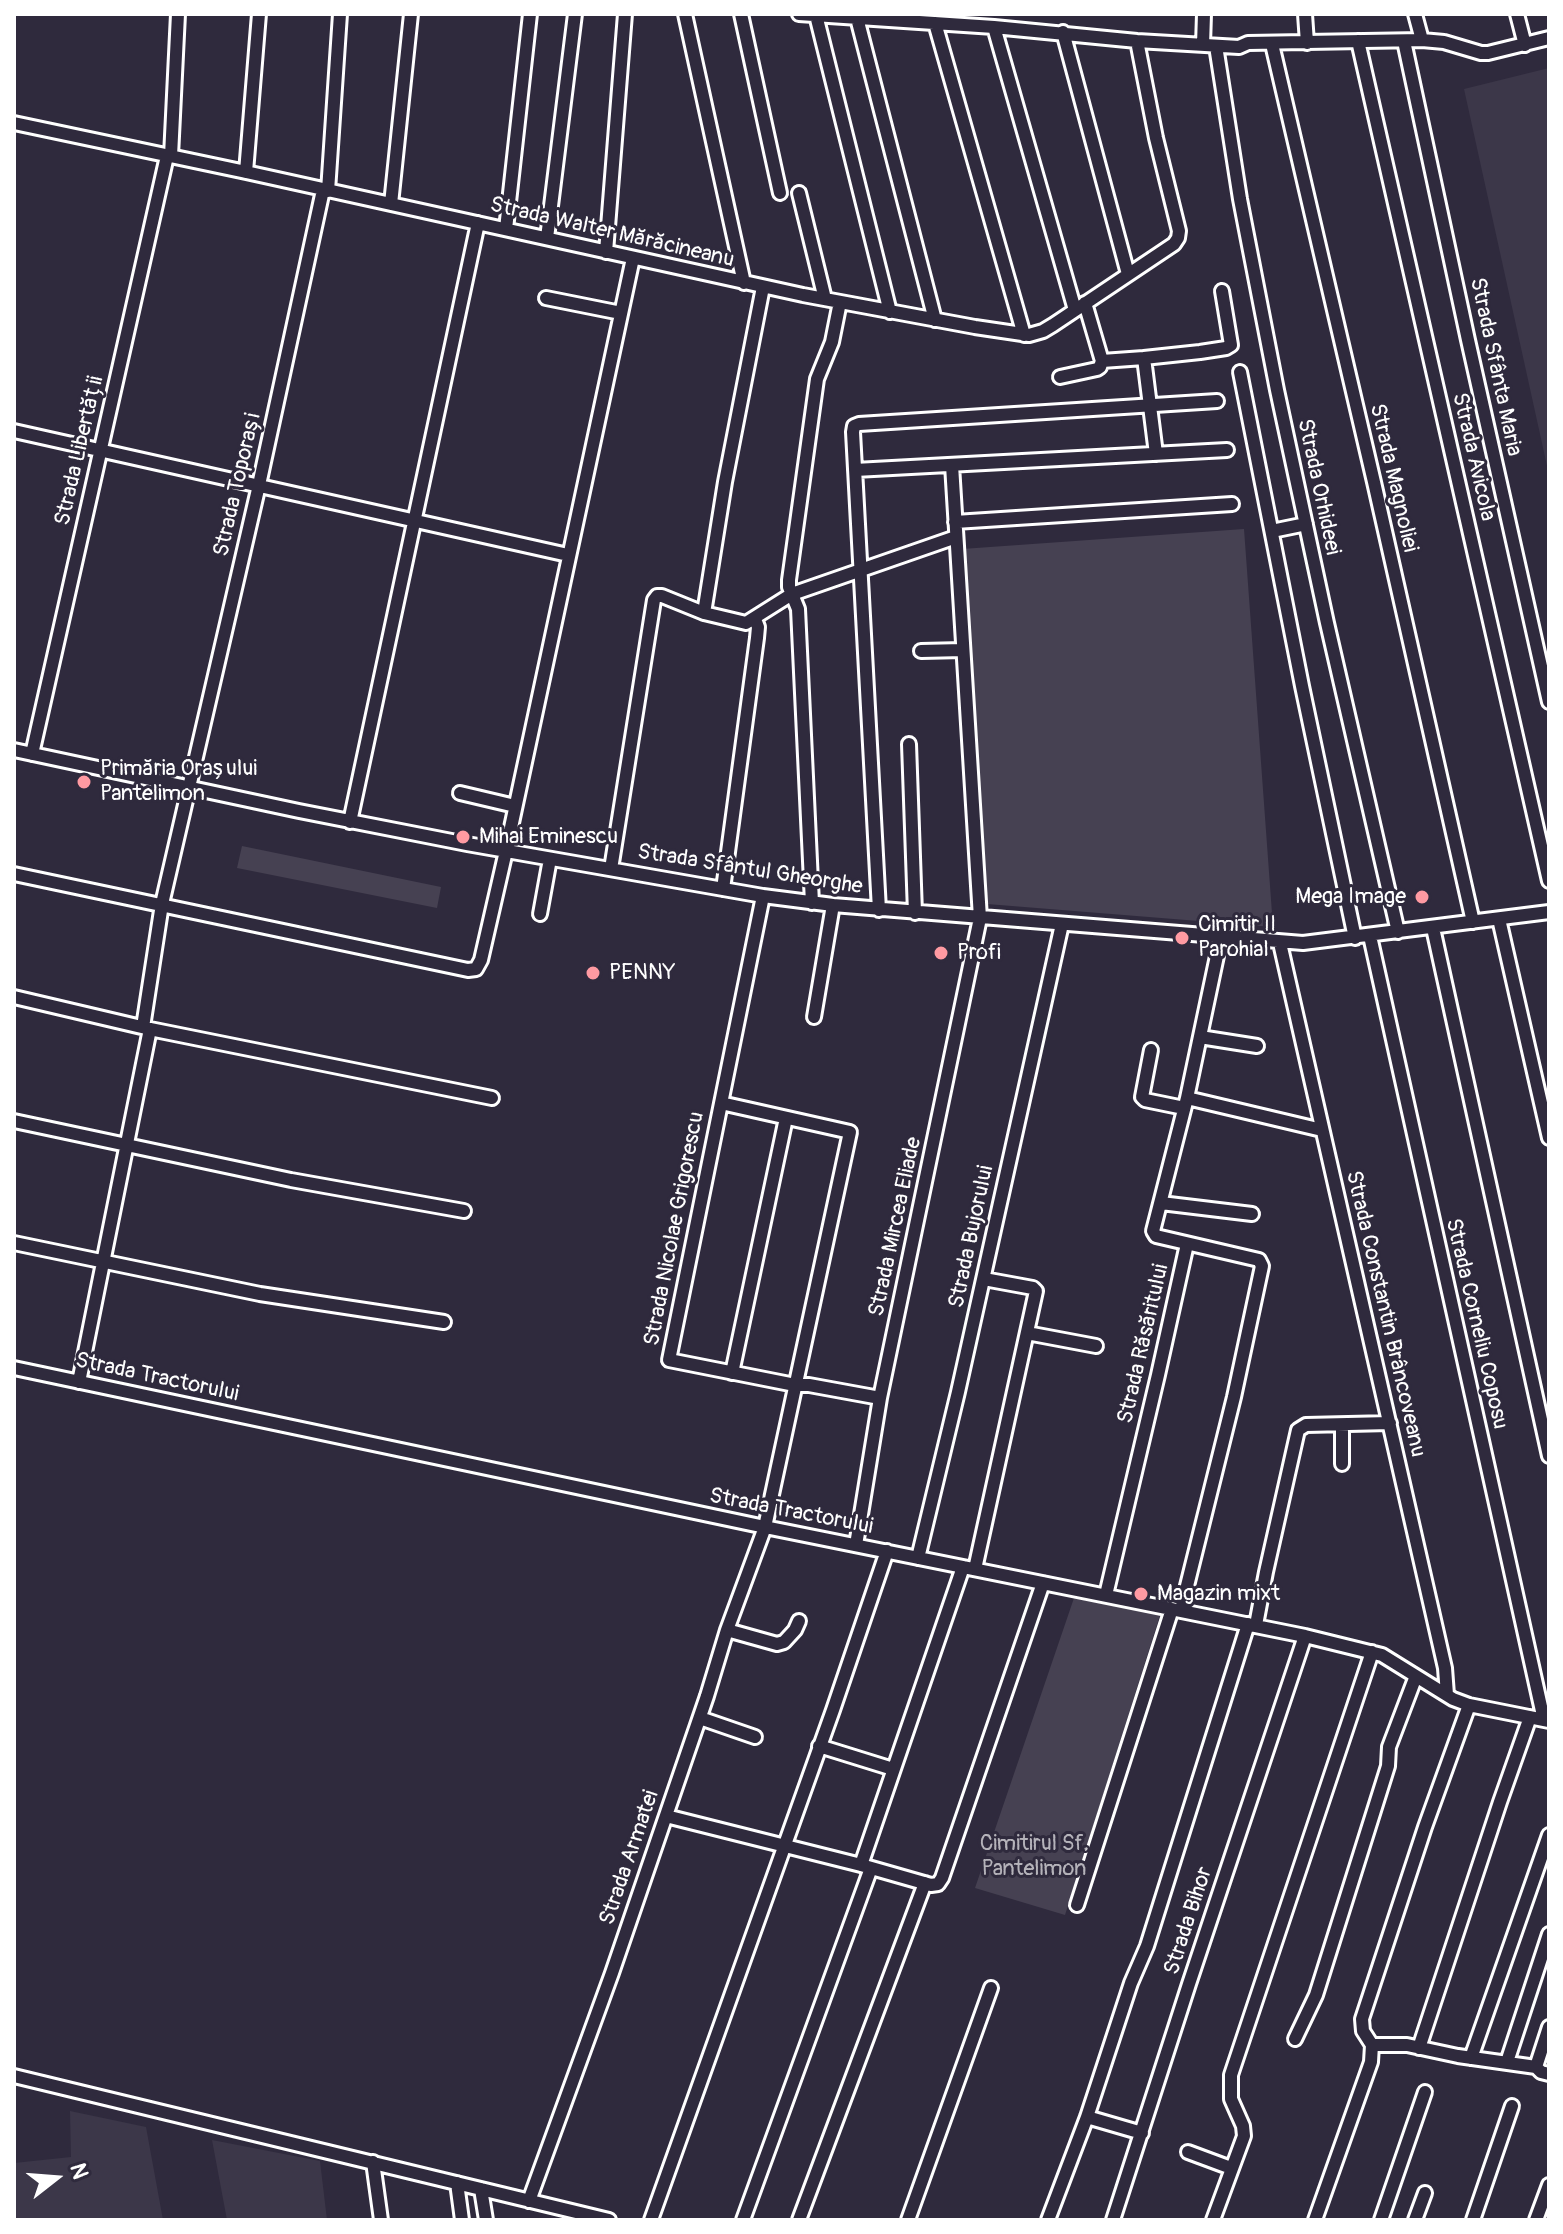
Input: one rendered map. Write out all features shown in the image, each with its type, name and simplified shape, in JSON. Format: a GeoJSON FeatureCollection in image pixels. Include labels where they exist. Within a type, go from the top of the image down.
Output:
{"type":"FeatureCollection","features":[{"type":"Feature","properties":{"kind":"street","name":"Strada Libertății"},"geometry":{"type":"LineString","coordinates":[[32,754],[169,156],[178,14]]}},
{"type":"Feature","properties":{"kind":"street"},"geometry":{"type":"LineString","coordinates":[[246,172],[259,14]]}},
{"type":"Feature","properties":{"kind":"street","name":"Strada Toporași"},"geometry":{"type":"LineString","coordinates":[[79,1382],[127,1146],[147,1028],[162,904],[326,190],[340,14]]}},
{"type":"Feature","properties":{"kind":"street"},"geometry":{"type":"LineString","coordinates":[[391,204],[411,14]]}},
{"type":"Feature","properties":{"kind":"street"},"geometry":{"type":"LineString","coordinates":[[506,229],[530,14]]}},
{"type":"Feature","properties":{"kind":"street"},"geometry":{"type":"LineString","coordinates":[[547,238],[575,14]]}},
{"type":"Feature","properties":{"kind":"street"},"geometry":{"type":"LineString","coordinates":[[606,252],[625,14]]}},
{"type":"Feature","properties":{"kind":"street"},"geometry":{"type":"LineString","coordinates":[[685,14],[744,283]]}},
{"type":"Feature","properties":{"kind":"street"},"geometry":{"type":"LineString","coordinates":[[741,14],[780,193]]}},
{"type":"Feature","properties":{"kind":"street"},"geometry":{"type":"LineString","coordinates":[[799,14],[1239,47],[1248,43],[1422,40],[1444,42],[1481,53],[1549,38]]}},
{"type":"Feature","properties":{"kind":"street","name":"Strada Orhideei"},"geometry":{"type":"LineString","coordinates":[[1204,14],[1267,342],[1398,932]]}},
{"type":"Feature","properties":{"kind":"street"},"geometry":{"type":"LineString","coordinates":[[1305,14],[1307,43]]}},
{"type":"Feature","properties":{"kind":"street"},"geometry":{"type":"LineString","coordinates":[[1415,14],[1422,40]]}},
{"type":"Feature","properties":{"kind":"street"},"geometry":{"type":"LineString","coordinates":[[1517,14],[1525,45]]}},
{"type":"Feature","properties":{"kind":"street"},"geometry":{"type":"LineString","coordinates":[[816,15],[890,312]]}},
{"type":"Feature","properties":{"kind":"street"},"geometry":{"type":"LineString","coordinates":[[857,18],[935,320]]}},
{"type":"Feature","properties":{"kind":"street"},"geometry":{"type":"LineString","coordinates":[[935,23],[1024,335],[1043,331],[1174,244],[1178,238],[1179,231],[1137,41]]}},
{"type":"Feature","properties":{"kind":"street"},"geometry":{"type":"LineString","coordinates":[[994,27],[1080,307],[1102,361],[1097,369],[1060,377]]}},
{"type":"Feature","properties":{"kind":"street"},"geometry":{"type":"LineString","coordinates":[[1063,32],[1128,274]]}},
{"type":"Feature","properties":{"kind":"street","name":"Strada Avicola"},"geometry":{"type":"LineString","coordinates":[[1358,41],[1549,881]]}},
{"type":"Feature","properties":{"kind":"street","name":"Strada Sfânta Maria"},"geometry":{"type":"LineString","coordinates":[[1404,41],[1549,702]]}},
{"type":"Feature","properties":{"kind":"street","name":"Strada Magnoliei"},"geometry":{"type":"LineString","coordinates":[[1272,44],[1473,922]]}},
{"type":"Feature","properties":{"kind":"street","name":"Strada Walter Mărăcineanu"},"geometry":{"type":"LineString","coordinates":[[14,123],[763,287],[1024,335]]}},
{"type":"Feature","properties":{"kind":"street"},"geometry":{"type":"LineString","coordinates":[[799,193],[825,299]]}},
{"type":"Feature","properties":{"kind":"street"},"geometry":{"type":"LineString","coordinates":[[350,822],[478,223]]}},
{"type":"Feature","properties":{"kind":"street"},"geometry":{"type":"LineString","coordinates":[[14,874],[472,970],[479,965],[633,258]]}},
{"type":"Feature","properties":{"kind":"street"},"geometry":{"type":"LineString","coordinates":[[704,613],[725,482],[763,287]]}},
{"type":"Feature","properties":{"kind":"street"},"geometry":{"type":"LineString","coordinates":[[1102,361],[1226,348],[1231,345],[1222,291]]}},
{"type":"Feature","properties":{"kind":"street"},"geometry":{"type":"LineString","coordinates":[[546,298],[621,313]]}},
{"type":"Feature","properties":{"kind":"street"},"geometry":{"type":"LineString","coordinates":[[812,903],[798,609],[789,580],[817,379],[832,342],[840,302]]}},
{"type":"Feature","properties":{"kind":"street"},"geometry":{"type":"LineString","coordinates":[[1144,358],[1156,454]]}},
{"type":"Feature","properties":{"kind":"street"},"geometry":{"type":"LineString","coordinates":[[1240,372],[1355,938]]}},
{"type":"Feature","properties":{"kind":"street"},"geometry":{"type":"LineString","coordinates":[[879,910],[854,426],[1217,401]]}},
{"type":"Feature","properties":{"kind":"street"},"geometry":{"type":"LineString","coordinates":[[14,431],[568,555]]}},
{"type":"Feature","properties":{"kind":"street"},"geometry":{"type":"LineString","coordinates":[[855,470],[1227,450]]}},
{"type":"Feature","properties":{"kind":"street","name":"Strada Mircea Eliade"},"geometry":{"type":"LineString","coordinates":[[856,1545],[880,1398],[980,918],[952,465]]}},
{"type":"Feature","properties":{"kind":"street"},"geometry":{"type":"LineString","coordinates":[[955,522],[1232,504]]}},
{"type":"Feature","properties":{"kind":"street"},"geometry":{"type":"LineString","coordinates":[[1272,531],[1306,524]]}},
{"type":"Feature","properties":{"kind":"street"},"geometry":{"type":"LineString","coordinates":[[611,869],[657,596],[704,613],[746,623],[792,594],[956,537]]}},
{"type":"Feature","properties":{"kind":"street"},"geometry":{"type":"LineString","coordinates":[[723,889],[757,638],[755,619]]}},
{"type":"Feature","properties":{"kind":"street"},"geometry":{"type":"LineString","coordinates":[[921,651],[963,650]]}},
{"type":"Feature","properties":{"kind":"street"},"geometry":{"type":"LineString","coordinates":[[909,744],[915,913]]}},
{"type":"Feature","properties":{"kind":"street","name":"Strada Sfântul Gheorghe"},"geometry":{"type":"LineString","coordinates":[[14,750],[350,822],[812,903],[1280,943],[1315,943],[1549,912]]}},
{"type":"Feature","properties":{"kind":"street"},"geometry":{"type":"LineString","coordinates":[[460,793],[515,806]]}},
{"type":"Feature","properties":{"kind":"street"},"geometry":{"type":"LineString","coordinates":[[540,914],[550,859]]}},
{"type":"Feature","properties":{"kind":"street","name":"Strada Nicolae Grigorescu"},"geometry":{"type":"LineString","coordinates":[[763,896],[669,1360],[880,1398]]}},
{"type":"Feature","properties":{"kind":"street"},"geometry":{"type":"LineString","coordinates":[[814,1017],[833,905]]}},
{"type":"Feature","properties":{"kind":"street"},"geometry":{"type":"LineString","coordinates":[[1499,919],[1549,1138]]}},
{"type":"Feature","properties":{"kind":"street","name":"Strada Bujorului"},"geometry":{"type":"LineString","coordinates":[[918,1558],[984,1279],[1062,924]]}},
{"type":"Feature","properties":{"kind":"street"},"geometry":{"type":"LineString","coordinates":[[1433,928],[1549,1456]]}},
{"type":"Feature","properties":{"kind":"street","name":"Strada Corneliu Coposu"},"geometry":{"type":"LineString","coordinates":[[1370,936],[1547,1721]]}},
{"type":"Feature","properties":{"kind":"street","name":"Strada Răsăritului"},"geometry":{"type":"LineString","coordinates":[[1106,1595],[1187,1244],[1154,1234],[1153,1231],[1221,937]]}},
{"type":"Feature","properties":{"kind":"street","name":"Strada Constantin Brâncoveanu"},"geometry":{"type":"LineString","coordinates":[[1280,943],[1445,1668],[1447,1695]]}},
{"type":"Feature","properties":{"kind":"street"},"geometry":{"type":"LineString","coordinates":[[14,997],[147,1028],[492,1098]]}},
{"type":"Feature","properties":{"kind":"street"},"geometry":{"type":"LineString","coordinates":[[1200,1037],[1257,1046]]}},
{"type":"Feature","properties":{"kind":"street"},"geometry":{"type":"LineString","coordinates":[[1151,1050],[1143,1099],[1185,1103],[1322,1130]]}},
{"type":"Feature","properties":{"kind":"street"},"geometry":{"type":"LineString","coordinates":[[721,1103],[786,1118],[732,1373]]}},
{"type":"Feature","properties":{"kind":"street","name":"Strada Armatei"},"geometry":{"type":"LineString","coordinates":[[529,2201],[612,1973],[727,1630],[765,1527],[850,1132],[786,1118]]}},
{"type":"Feature","properties":{"kind":"street"},"geometry":{"type":"LineString","coordinates":[[14,1121],[291,1180],[464,1211]]}},
{"type":"Feature","properties":{"kind":"street"},"geometry":{"type":"LineString","coordinates":[[1161,1203],[1252,1214]]}},
{"type":"Feature","properties":{"kind":"street"},"geometry":{"type":"LineString","coordinates":[[14,1243],[260,1294],[444,1322]]}},
{"type":"Feature","properties":{"kind":"street"},"geometry":{"type":"LineString","coordinates":[[1077,1905],[1177,1610],[1234,1397],[1261,1262],[1187,1244]]}},
{"type":"Feature","properties":{"kind":"street"},"geometry":{"type":"LineString","coordinates":[[743,2220],[866,1866],[893,1769],[969,1568],[1035,1289],[984,1279]]}},
{"type":"Feature","properties":{"kind":"street"},"geometry":{"type":"LineString","coordinates":[[1027,1333],[1096,1346]]}},
{"type":"Feature","properties":{"kind":"street","name":"Strada Tractorului"},"geometry":{"type":"LineString","coordinates":[[14,1368],[765,1527],[1305,1636],[1389,1659],[1469,1705],[1547,1721]]}},
{"type":"Feature","properties":{"kind":"street"},"geometry":{"type":"LineString","coordinates":[[1048,2220],[1087,2117],[1131,1983],[1147,1946],[1252,1624],[1296,1434],[1306,1425],[1390,1423]]}},
{"type":"Feature","properties":{"kind":"street"},"geometry":{"type":"LineString","coordinates":[[1342,1425],[1342,1464]]}},
{"type":"Feature","properties":{"kind":"street"},"geometry":{"type":"LineString","coordinates":[[651,2220],[887,1551]]}},
{"type":"Feature","properties":{"kind":"street"},"geometry":{"type":"LineString","coordinates":[[799,2220],[931,1884],[942,1878],[1043,1583]]}},
{"type":"Feature","properties":{"kind":"street"},"geometry":{"type":"LineString","coordinates":[[727,1630],[777,1644],[784,1642],[799,1621]]}},
{"type":"Feature","properties":{"kind":"street","name":"Strada Bihor"},"geometry":{"type":"LineString","coordinates":[[1113,2220],[1305,1636]]}},
{"type":"Feature","properties":{"kind":"street"},"geometry":{"type":"LineString","coordinates":[[1213,2220],[1244,2136],[1231,2099],[1231,2075],[1372,1652]]}},
{"type":"Feature","properties":{"kind":"street"},"geometry":{"type":"LineString","coordinates":[[1295,2039],[1316,1995],[1388,1766],[1389,1747],[1416,1676]]}},
{"type":"Feature","properties":{"kind":"street"},"geometry":{"type":"LineString","coordinates":[[1315,2220],[1371,2062],[1372,2045],[1363,2031],[1362,2019],[1469,1705]]}},
{"type":"Feature","properties":{"kind":"street"},"geometry":{"type":"LineString","coordinates":[[1419,2048],[1530,1717]]}},
{"type":"Feature","properties":{"kind":"street"},"geometry":{"type":"LineString","coordinates":[[700,1718],[755,1737]]}},
{"type":"Feature","properties":{"kind":"street"},"geometry":{"type":"LineString","coordinates":[[819,1746],[893,1769]]}},
{"type":"Feature","properties":{"kind":"street"},"geometry":{"type":"LineString","coordinates":[[666,1816],[931,1884]]}},
{"type":"Feature","properties":{"kind":"street"},"geometry":{"type":"LineString","coordinates":[[1471,2058],[1549,1835]]}},
{"type":"Feature","properties":{"kind":"street"},"geometry":{"type":"LineString","coordinates":[[1507,2062],[1549,1934]]}},
{"type":"Feature","properties":{"kind":"street"},"geometry":{"type":"LineString","coordinates":[[908,2220],[991,1988]]}},
{"type":"Feature","properties":{"kind":"street"},"geometry":{"type":"LineString","coordinates":[[1536,2067],[1549,2027]]}},
{"type":"Feature","properties":{"kind":"street"},"geometry":{"type":"LineString","coordinates":[[1372,2045],[1391,2044],[1507,2062],[1536,2067],[1549,2074]]}},
{"type":"Feature","properties":{"kind":"street"},"geometry":{"type":"LineString","coordinates":[[14,2076],[529,2201],[566,2215],[609,2220]]}},
{"type":"Feature","properties":{"kind":"street"},"geometry":{"type":"LineString","coordinates":[[1381,2220],[1425,2092]]}},
{"type":"Feature","properties":{"kind":"street"},"geometry":{"type":"LineString","coordinates":[[1473,2220],[1512,2106]]}},
{"type":"Feature","properties":{"kind":"street"},"geometry":{"type":"LineString","coordinates":[[1087,2117],[1142,2133]]}},
{"type":"Feature","properties":{"kind":"street"},"geometry":{"type":"LineString","coordinates":[[1188,2152],[1231,2168]]}},
{"type":"Feature","properties":{"kind":"street"},"geometry":{"type":"LineString","coordinates":[[373,2162],[381,2220]]}},
{"type":"Feature","properties":{"kind":"street"},"geometry":{"type":"LineString","coordinates":[[457,2183],[462,2220]]}},
{"type":"Feature","properties":{"kind":"street"},"geometry":{"type":"LineString","coordinates":[[1536,2220],[1549,2185]]}},
{"type":"Feature","properties":{"kind":"street"},"geometry":{"type":"LineString","coordinates":[[481,2189],[486,2220]]}},
{"type":"Feature","properties":{"kind":"street"},"geometry":{"type":"LineString","coordinates":[[1415,2220],[1425,2193]]}},
{"type":"Feature","properties":{"kind":"shaded area"},"geometry":{"type":"Polygon","coordinates":[[[1549,68],[1549,475],[1464,89],[1549,68]]]}},
{"type":"Feature","properties":{"kind":"shaded area"},"geometry":{"type":"Polygon","coordinates":[[[70,2111],[146,2127],[163,2220],[14,2220],[14,2163],[71,2157],[70,2111]]]}},
{"type":"Feature","properties":{"kind":"shaded area"},"geometry":{"type":"Polygon","coordinates":[[[212,2140],[320,2161],[327,2220],[227,2220],[212,2140]]]}},
{"type":"Feature","properties":{"kind":"green space"},"geometry":{"type":"Polygon","coordinates":[[[1244,529],[1273,927],[987,904],[962,549],[1244,529]]]}},
{"type":"Feature","properties":{"kind":"green space"},"geometry":{"type":"Polygon","coordinates":[[[242,846],[441,887],[437,908],[237,868],[242,846]]]}},
{"type":"Feature","properties":{"kind":"green space","name":"Cimitirul Sf. Pantelimon"},"geometry":{"type":"Polygon","coordinates":[[[1074,1598],[1160,1615],[1065,1915],[975,1888],[1074,1598]]]}},
{"type":"Feature","properties":{"kind":"place","name":"Primăria Orașului Pantelimon"},"geometry":{"type":"Point","coordinates":[84,782]}},
{"type":"Feature","properties":{"kind":"place","name":"Mihai Eminescu"},"geometry":{"type":"Point","coordinates":[463,837]}},
{"type":"Feature","properties":{"kind":"place","name":"Mega Image"},"geometry":{"type":"Point","coordinates":[1422,897]}},
{"type":"Feature","properties":{"kind":"place","name":"Cimitir II Parohial"},"geometry":{"type":"Point","coordinates":[1182,938]}},
{"type":"Feature","properties":{"kind":"place","name":"Profi"},"geometry":{"type":"Point","coordinates":[941,953]}},
{"type":"Feature","properties":{"kind":"place","name":"PENNY"},"geometry":{"type":"Point","coordinates":[593,973]}},
{"type":"Feature","properties":{"kind":"place","name":"Magazin mixt"},"geometry":{"type":"Point","coordinates":[1141,1594]}}]}
